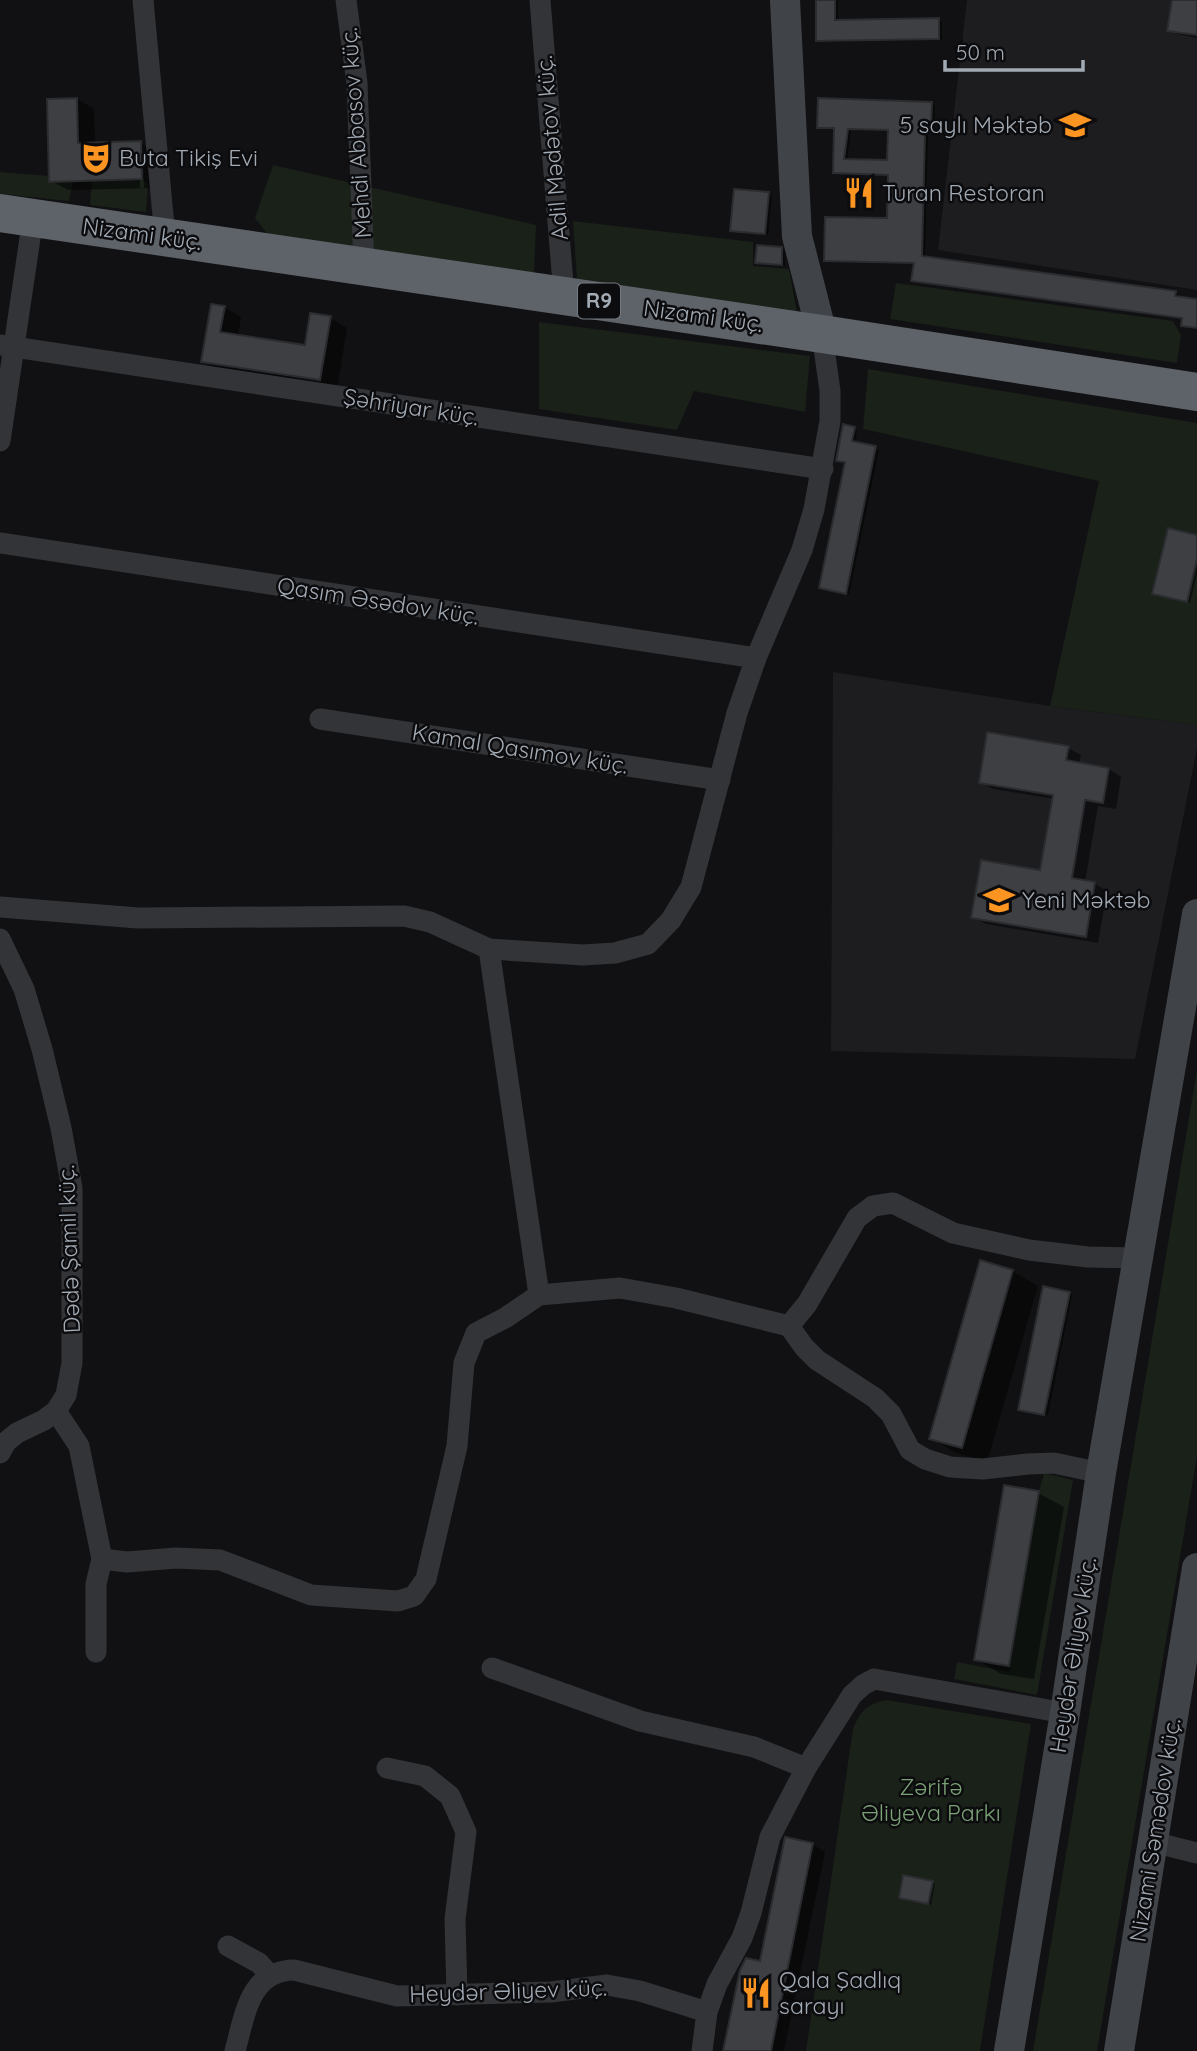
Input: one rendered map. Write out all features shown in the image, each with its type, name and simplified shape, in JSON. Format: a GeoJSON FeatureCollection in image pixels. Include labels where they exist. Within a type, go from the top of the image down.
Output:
{"type":"FeatureCollection","features":[{"type":"Feature","properties":{"kind":"highway","name":"Nizami küç."},"geometry":{"type":"LineString","coordinates":[[17,216],[1197,391]]}},
{"type":"Feature","properties":{"kind":"main road"},"geometry":{"type":"LineString","coordinates":[[785,0],[797,236],[821,334]]}},
{"type":"Feature","properties":{"kind":"main road","name":"Heydər Əliyev küç."},"geometry":{"type":"LineString","coordinates":[[1009,2051],[1065,1713],[1101,1473],[1197,915]]}},
{"type":"Feature","properties":{"kind":"main road","name":"Nizami Səmədov küç."},"geometry":{"type":"LineString","coordinates":[[1119,2051],[1197,1568]]}},
{"type":"Feature","properties":{"kind":"street"},"geometry":{"type":"LineString","coordinates":[[143,0],[165,237]]}},
{"type":"Feature","properties":{"kind":"street","name":"Mehdi Abbasov küç."},"geometry":{"type":"LineString","coordinates":[[346,0],[356,83],[364,267]]}},
{"type":"Feature","properties":{"kind":"street","name":"Adil Mədətov küç."},"geometry":{"type":"LineString","coordinates":[[540,0],[564,296]]}},
{"type":"Feature","properties":{"kind":"street"},"geometry":{"type":"LineString","coordinates":[[0,441],[17,216]]}},
{"type":"Feature","properties":{"kind":"street"},"geometry":{"type":"LineString","coordinates":[[0,907],[138,918],[404,916],[430,922],[489,949],[583,955],[615,953],[648,944],[671,920],[691,887],[737,713],[756,658],[802,550],[814,509],[830,421],[831,391],[821,334]]}},
{"type":"Feature","properties":{"kind":"street","name":"Şəhriyar küç."},"geometry":{"type":"LineString","coordinates":[[7,346],[822,469]]}},
{"type":"Feature","properties":{"kind":"street","name":"Qasım Əsədov küç."},"geometry":{"type":"LineString","coordinates":[[0,543],[756,658]]}},
{"type":"Feature","properties":{"kind":"street","name":"Kamal Qasımov küç."},"geometry":{"type":"LineString","coordinates":[[320,719],[720,780]]}},
{"type":"Feature","properties":{"kind":"street","name":"Dədə Şamil küç."},"geometry":{"type":"LineString","coordinates":[[0,939],[24,989],[32,1013],[61,1128],[72,1188],[72,1363],[66,1395],[56,1411]]}},
{"type":"Feature","properties":{"kind":"street"},"geometry":{"type":"LineString","coordinates":[[489,949],[539,1295]]}},
{"type":"Feature","properties":{"kind":"street"},"geometry":{"type":"LineString","coordinates":[[789,1326],[807,1304],[857,1218],[873,1206],[893,1203],[953,1233],[1017,1248],[1137,1258]]}},
{"type":"Feature","properties":{"kind":"street"},"geometry":{"type":"LineString","coordinates":[[102,1559],[127,1562],[176,1558],[220,1560],[311,1595],[398,1601],[414,1596],[425,1579],[457,1446],[464,1363],[475,1333],[505,1318],[539,1295],[620,1289],[676,1298],[789,1326],[817,1360],[875,1398],[891,1414],[910,1450],[925,1459],[950,1467],[983,1469],[1054,1463],[1101,1473]]}},
{"type":"Feature","properties":{"kind":"street"},"geometry":{"type":"LineString","coordinates":[[0,1453],[6,1442],[17,1433],[56,1411],[79,1446],[102,1559],[96,1584],[96,1652]]}},
{"type":"Feature","properties":{"kind":"street"},"geometry":{"type":"LineString","coordinates":[[492,1668],[640,1721],[754,1747],[806,1768]]}},
{"type":"Feature","properties":{"kind":"street"},"geometry":{"type":"LineString","coordinates":[[702,2051],[707,2012],[717,1984],[751,1913],[770,1837],[806,1768],[852,1695],[874,1679],[1065,1713]]}},
{"type":"Feature","properties":{"kind":"street"},"geometry":{"type":"LineString","coordinates":[[387,1768],[425,1776],[450,1796],[466,1832],[455,1919],[457,1995]]}},
{"type":"Feature","properties":{"kind":"street"},"geometry":{"type":"LineString","coordinates":[[1153,1842],[1197,1853]]}},
{"type":"Feature","properties":{"kind":"street"},"geometry":{"type":"LineString","coordinates":[[228,1946],[259,1963],[269,1974],[248,2004],[235,2051]]}},
{"type":"Feature","properties":{"kind":"street","name":"Heydər Əliyev küç."},"geometry":{"type":"LineString","coordinates":[[269,1974],[294,1970],[397,1996],[551,1992],[607,1985],[640,1991],[707,2012]]}},
{"type":"Feature","properties":{"kind":"shaded area","name":"5 saylı Məktəb"},"geometry":{"type":"Polygon","coordinates":[[[967,0],[1197,0],[1197,290],[938,250],[967,0]]]}},
{"type":"Feature","properties":{"kind":"shaded area","name":"Yeni Məktəb"},"geometry":{"type":"Polygon","coordinates":[[[833,672],[1050,706],[1197,725],[1197,748],[1135,1059],[831,1051],[833,672]]]}},
{"type":"Feature","properties":{"kind":"green space"},"geometry":{"type":"Polygon","coordinates":[[[273,165],[536,225],[534,275],[270,237],[255,218],[273,165]]]}},
{"type":"Feature","properties":{"kind":"green space"},"geometry":{"type":"Polygon","coordinates":[[[0,172],[73,181],[69,201],[0,194],[0,172]]]}},
{"type":"Feature","properties":{"kind":"green space"},"geometry":{"type":"Polygon","coordinates":[[[142,179],[148,184],[146,212],[90,205],[92,180],[142,179]]]}},
{"type":"Feature","properties":{"kind":"green space"},"geometry":{"type":"Polygon","coordinates":[[[573,221],[753,242],[753,266],[789,269],[797,313],[577,280],[573,221]]]}},
{"type":"Feature","properties":{"kind":"green space"},"geometry":{"type":"Polygon","coordinates":[[[896,283],[1173,321],[1181,335],[1177,363],[890,319],[896,283]]]}},
{"type":"Feature","properties":{"kind":"green space"},"geometry":{"type":"Polygon","coordinates":[[[539,322],[810,356],[805,412],[694,391],[677,430],[539,409],[539,322]]]}},
{"type":"Feature","properties":{"kind":"green space"},"geometry":{"type":"Polygon","coordinates":[[[868,369],[1197,423],[1197,725],[1050,706],[1099,481],[863,429],[868,369]]]}},
{"type":"Feature","properties":{"kind":"green space"},"geometry":{"type":"Polygon","coordinates":[[[1197,1070],[1197,1456],[1097,2051],[1033,2051],[1197,1070]]]}},
{"type":"Feature","properties":{"kind":"green space"},"geometry":{"type":"Polygon","coordinates":[[[1044,1473],[1073,1480],[1037,1695],[954,1679],[957,1662],[1009,1672],[1044,1473]]]}},
{"type":"Feature","properties":{"kind":"green space","name":"Zərifə Əliyeva Parkı"},"geometry":{"type":"Polygon","coordinates":[[[886,1700],[1031,1724],[980,2051],[806,2051],[853,1729],[865,1709],[886,1700]]]}},
{"type":"Feature","properties":{"kind":"building"},"geometry":{"type":"Polygon","coordinates":[[[816,0],[835,0],[835,20],[939,18],[939,39],[816,41],[816,0]]]}},
{"type":"Feature","properties":{"kind":"building"},"geometry":{"type":"Polygon","coordinates":[[[1172,0],[1197,0],[1197,35],[1167,31],[1172,0]]]}},
{"type":"Feature","properties":{"kind":"building"},"geometry":{"type":"Polygon","coordinates":[[[77,98],[78,143],[141,141],[142,179],[49,182],[47,99],[77,98]]]}},
{"type":"Feature","properties":{"kind":"building"},"geometry":{"type":"Polygon","coordinates":[[[818,98],[932,102],[931,132],[925,132],[922,256],[1176,291],[1175,296],[1197,299],[1197,328],[1181,326],[1182,318],[911,281],[914,263],[824,261],[825,217],[887,218],[888,175],[833,173],[834,128],[817,128],[818,98]],[[848,129],[844,159],[887,160],[888,130],[848,129]]]}},
{"type":"Feature","properties":{"kind":"building"},"geometry":{"type":"Polygon","coordinates":[[[734,189],[769,192],[765,234],[730,231],[734,189]]]}},
{"type":"Feature","properties":{"kind":"building"},"geometry":{"type":"Polygon","coordinates":[[[757,245],[782,247],[782,265],[755,263],[757,245]]]}},
{"type":"Feature","properties":{"kind":"building"},"geometry":{"type":"Polygon","coordinates":[[[211,304],[225,306],[220,332],[305,345],[310,313],[331,316],[320,380],[201,362],[211,304]]]}},
{"type":"Feature","properties":{"kind":"building"},"geometry":{"type":"Polygon","coordinates":[[[843,424],[855,427],[852,441],[876,446],[846,594],[819,588],[845,462],[836,461],[843,424]]]}},
{"type":"Feature","properties":{"kind":"building"},"geometry":{"type":"Polygon","coordinates":[[[1168,528],[1197,535],[1197,559],[1187,602],[1152,594],[1168,528]]]}},
{"type":"Feature","properties":{"kind":"building"},"geometry":{"type":"Polygon","coordinates":[[[987,732],[1069,746],[1066,760],[1109,768],[1103,803],[1085,800],[1072,878],[1095,882],[1086,937],[971,918],[981,860],[1040,870],[1053,795],[979,783],[987,732]]]}},
{"type":"Feature","properties":{"kind":"building"},"geometry":{"type":"Polygon","coordinates":[[[980,1260],[1013,1270],[962,1448],[929,1439],[980,1260]]]}},
{"type":"Feature","properties":{"kind":"building"},"geometry":{"type":"Polygon","coordinates":[[[1043,1286],[1070,1292],[1044,1415],[1018,1410],[1043,1286]]]}},
{"type":"Feature","properties":{"kind":"building"},"geometry":{"type":"Polygon","coordinates":[[[1004,1485],[1039,1491],[1009,1666],[974,1660],[1004,1485]]]}},
{"type":"Feature","properties":{"kind":"building"},"geometry":{"type":"Polygon","coordinates":[[[785,1837],[813,1843],[771,2051],[723,2051],[740,1970],[746,1958],[760,1961],[785,1837]]]}},
{"type":"Feature","properties":{"kind":"building"},"geometry":{"type":"Polygon","coordinates":[[[903,1875],[933,1881],[928,1904],[899,1898],[903,1875]]]}},
{"type":"Feature","properties":{"kind":"place","name":"5 saylı Məktəb"},"geometry":{"type":"Point","coordinates":[1075,125]}},
{"type":"Feature","properties":{"kind":"place","name":"Buta Tikiş Evi"},"geometry":{"type":"Point","coordinates":[96,158]}},
{"type":"Feature","properties":{"kind":"place","name":"Turan Restoran"},"geometry":{"type":"Point","coordinates":[859,193]}},
{"type":"Feature","properties":{"kind":"place","name":"Yeni Məktəb"},"geometry":{"type":"Point","coordinates":[999,900]}},
{"type":"Feature","properties":{"kind":"place","name":"Qala Şadlıq sarayı"},"geometry":{"type":"Point","coordinates":[756,1993]}}]}
